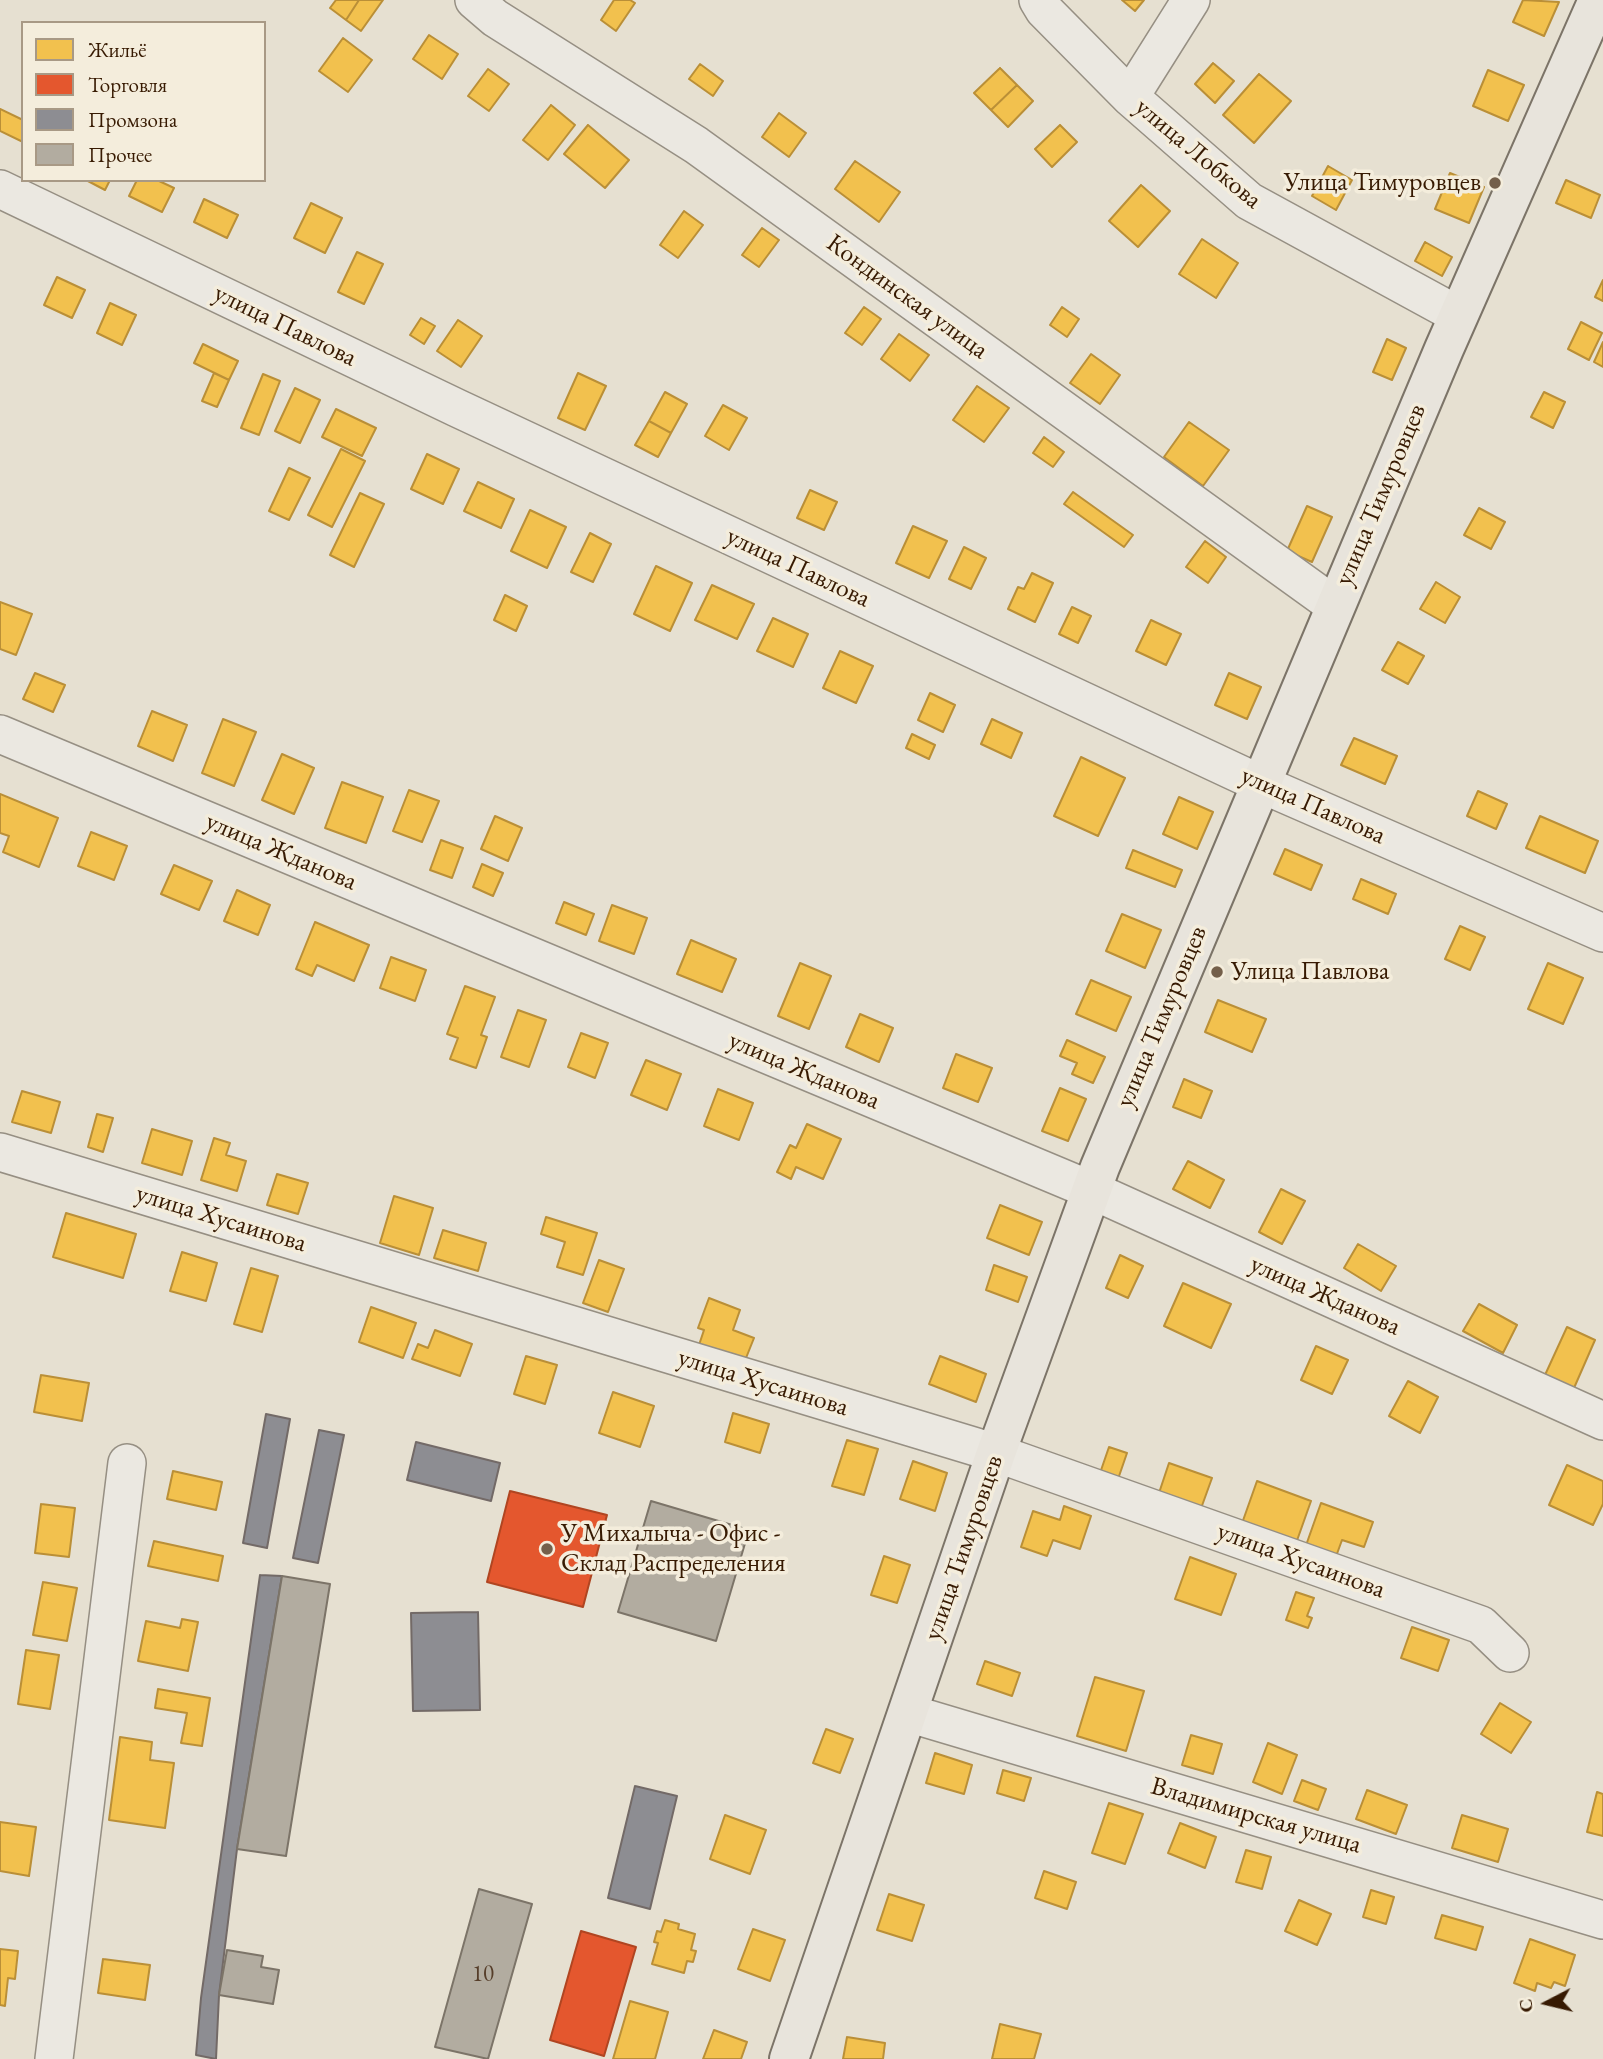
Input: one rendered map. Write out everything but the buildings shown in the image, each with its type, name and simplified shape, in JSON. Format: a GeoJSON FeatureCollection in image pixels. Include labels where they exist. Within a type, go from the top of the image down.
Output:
{"type":"FeatureCollection","features":[{"type":"Feature","properties":{"kind":"main road","name":"улица Тимуровцев"},"geometry":{"type":"LineString","coordinates":[[789,2059],[996,1453],[1091,1190],[1334,606],[1458,315],[1598,0]]}},
{"type":"Feature","properties":{"kind":"street","name":"Кондинская улица"},"geometry":{"type":"LineString","coordinates":[[474,0],[495,18],[696,145],[1334,606]]}},
{"type":"Feature","properties":{"kind":"street","name":"улица Лобкова"},"geometry":{"type":"LineString","coordinates":[[1038,0],[1044,10],[1130,97],[1249,201],[1458,315]]}},
{"type":"Feature","properties":{"kind":"street"},"geometry":{"type":"LineString","coordinates":[[1130,97],[1191,0]]}},
{"type":"Feature","properties":{"kind":"street","name":"улица Павлова"},"geometry":{"type":"LineString","coordinates":[[0,189],[469,414],[1259,783],[1603,933]]}},
{"type":"Feature","properties":{"kind":"street","name":"улица Жданова"},"geometry":{"type":"LineString","coordinates":[[0,734],[1091,1190],[1603,1421]]}},
{"type":"Feature","properties":{"kind":"street","name":"улица Хусаинова"},"geometry":{"type":"LineString","coordinates":[[0,1152],[996,1453],[1480,1625],[1510,1653]]}},
{"type":"Feature","properties":{"kind":"street"},"geometry":{"type":"LineString","coordinates":[[54,2059],[127,1463]]}},
{"type":"Feature","properties":{"kind":"street","name":"Владимирская улица"},"geometry":{"type":"LineString","coordinates":[[908,1713],[1603,1920]]}},
{"type":"Feature","properties":{"kind":"place","name":"Улица Тимуровцев"},"geometry":{"type":"Point","coordinates":[1495,183]}},
{"type":"Feature","properties":{"kind":"place","name":"Улица Павлова"},"geometry":{"type":"Point","coordinates":[1217,972]}},
{"type":"Feature","properties":{"kind":"place","name":"У Михалыча - Офис - Склад Распределения"},"geometry":{"type":"Point","coordinates":[547,1549]}}]}
